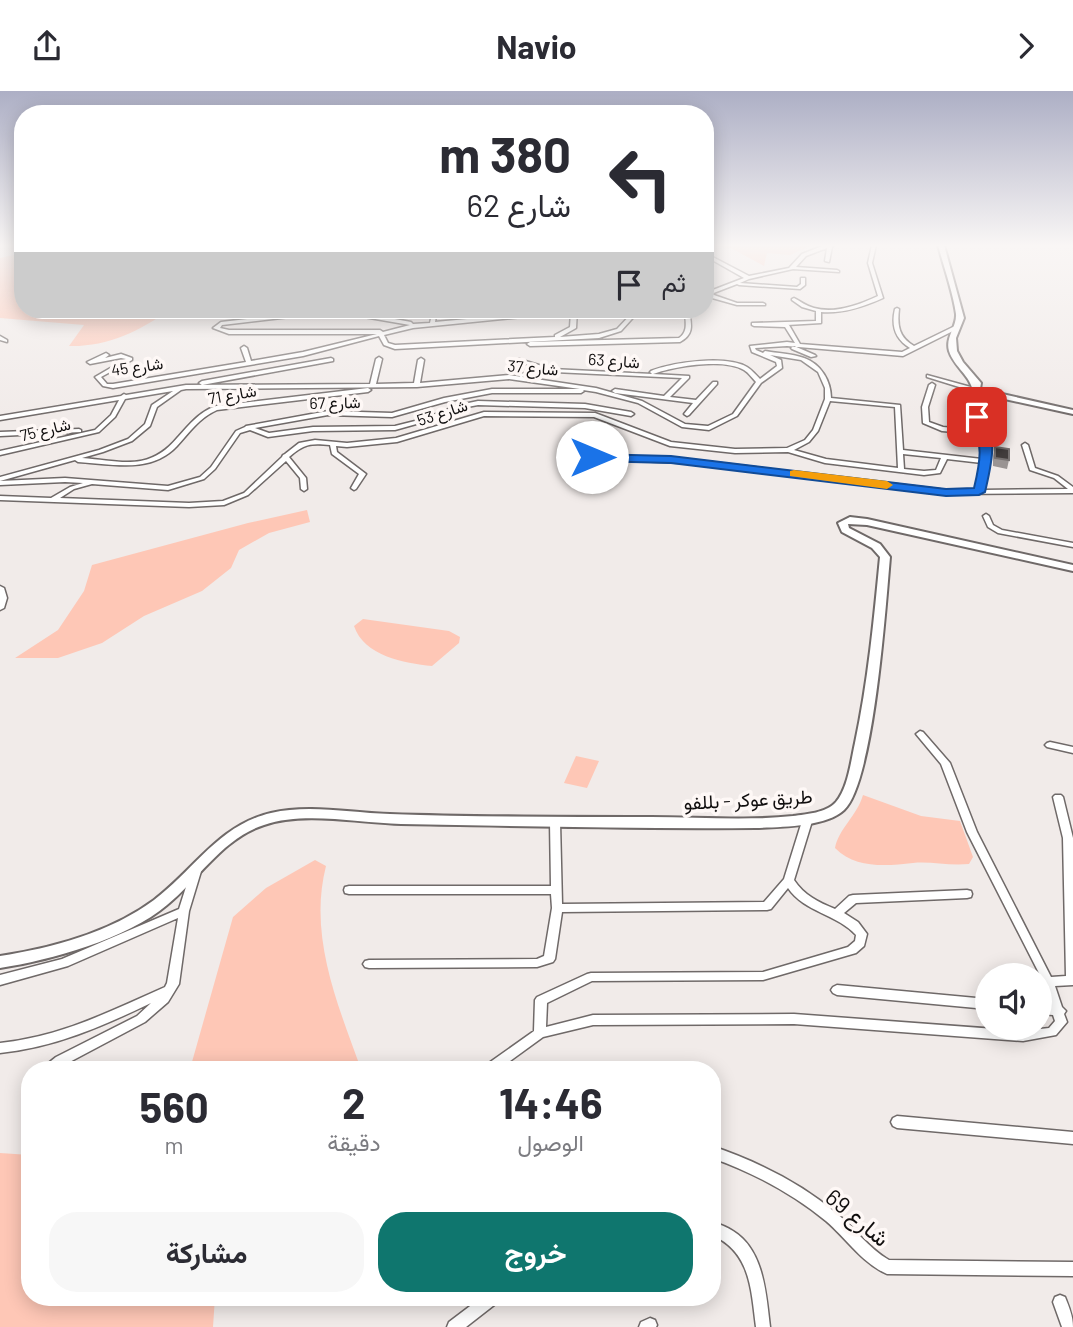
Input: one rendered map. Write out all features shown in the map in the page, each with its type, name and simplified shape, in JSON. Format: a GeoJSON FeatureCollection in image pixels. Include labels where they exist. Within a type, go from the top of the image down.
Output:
{"type":"FeatureCollection","features":[{"type":"Feature","properties":{"kind":"street"},"geometry":{"type":"LineString","coordinates":[[736,303],[763,304]]}},
{"type":"Feature","properties":{"kind":"street"},"geometry":{"type":"LineString","coordinates":[[799,303],[804,307],[818,310],[856,308],[868,303]]}},
{"type":"Feature","properties":{"kind":"street"},"geometry":{"type":"LineString","coordinates":[[956,303],[958,322],[952,339],[953,348],[959,363],[977,383],[976,390],[968,400],[985,433],[986,461],[979,492]]}},
{"type":"Feature","properties":{"kind":"street"},"geometry":{"type":"LineString","coordinates":[[897,309],[895,328],[903,343],[914,348]]}},
{"type":"Feature","properties":{"kind":"street"},"geometry":{"type":"LineString","coordinates":[[798,344],[787,325],[754,324],[819,322],[818,310]]}},
{"type":"Feature","properties":{"kind":"street"},"geometry":{"type":"LineString","coordinates":[[260,319],[216,327],[222,331],[292,336],[380,332],[386,344],[395,347],[515,342],[611,333],[630,319]]}},
{"type":"Feature","properties":{"kind":"street"},"geometry":{"type":"LineString","coordinates":[[381,319],[413,326]]}},
{"type":"Feature","properties":{"kind":"street"},"geometry":{"type":"LineString","coordinates":[[432,324],[433,319]]}},
{"type":"Feature","properties":{"kind":"street","name":"شارع 45"},"geometry":{"type":"LineString","coordinates":[[106,355],[90,362],[121,356],[130,359],[98,377],[108,386],[313,352],[380,332],[413,326],[488,319]]}},
{"type":"Feature","properties":{"kind":"street"},"geometry":{"type":"LineString","coordinates":[[555,338],[573,328],[574,319]]}},
{"type":"Feature","properties":{"kind":"street"},"geometry":{"type":"LineString","coordinates":[[515,342],[567,346],[680,340],[686,336],[688,319]]}},
{"type":"Feature","properties":{"kind":"street"},"geometry":{"type":"LineString","coordinates":[[788,450],[811,437],[828,399],[825,378],[803,359],[785,354],[760,353],[751,348],[798,344],[897,354],[914,348],[958,322]]}},
{"type":"Feature","properties":{"kind":"street"},"geometry":{"type":"LineString","coordinates":[[786,344],[813,356]]}},
{"type":"Feature","properties":{"kind":"street"},"geometry":{"type":"LineString","coordinates":[[244,348],[249,363]]}},
{"type":"Feature","properties":{"kind":"street","name":"شارع 37"},"geometry":{"type":"LineString","coordinates":[[0,418],[186,387],[417,385],[509,377],[596,390],[640,402],[684,426],[709,428],[734,415],[758,383],[781,364],[760,353]]}},
{"type":"Feature","properties":{"kind":"street"},"geometry":{"type":"LineString","coordinates":[[373,385],[379,359]]}},
{"type":"Feature","properties":{"kind":"street","name":"شارع 45"},"geometry":{"type":"LineString","coordinates":[[186,387],[331,360]]}},
{"type":"Feature","properties":{"kind":"street"},"geometry":{"type":"LineString","coordinates":[[417,385],[421,360]]}},
{"type":"Feature","properties":{"kind":"street"},"geometry":{"type":"LineString","coordinates":[[519,361],[554,370]]}},
{"type":"Feature","properties":{"kind":"street"},"geometry":{"type":"LineString","coordinates":[[653,372],[667,366],[728,363],[744,367],[758,383]]}},
{"type":"Feature","properties":{"kind":"street"},"geometry":{"type":"LineString","coordinates":[[237,365],[245,375]]}},
{"type":"Feature","properties":{"kind":"street","name":"شارع 63"},"geometry":{"type":"LineString","coordinates":[[509,377],[554,370],[687,377],[666,397]]}},
{"type":"Feature","properties":{"kind":"street"},"geometry":{"type":"LineString","coordinates":[[929,376],[976,390],[1073,412]]}},
{"type":"Feature","properties":{"kind":"street"},"geometry":{"type":"LineString","coordinates":[[687,414],[716,383]]}},
{"type":"Feature","properties":{"kind":"street"},"geometry":{"type":"LineString","coordinates":[[932,384],[925,407],[926,423],[942,429],[985,433]]}},
{"type":"Feature","properties":{"kind":"street","name":"شارع 71"},"geometry":{"type":"LineString","coordinates":[[63,460],[148,461],[161,457],[199,416],[211,410],[355,392],[383,385]]}},
{"type":"Feature","properties":{"kind":"street"},"geometry":{"type":"LineString","coordinates":[[0,481],[130,440],[148,425],[155,406],[186,387]]}},
{"type":"Feature","properties":{"kind":"street","name":"شارع 67"},"geometry":{"type":"LineString","coordinates":[[248,427],[328,413],[392,415],[467,394],[492,391],[596,390]]}},
{"type":"Feature","properties":{"kind":"street"},"geometry":{"type":"LineString","coordinates":[[607,393],[632,392],[696,402]]}},
{"type":"Feature","properties":{"kind":"street","name":"شارع 75"},"geometry":{"type":"LineString","coordinates":[[0,453],[97,431],[113,416],[124,396]]}},
{"type":"Feature","properties":{"kind":"street"},"geometry":{"type":"LineString","coordinates":[[828,399],[897,405],[901,470]]}},
{"type":"Feature","properties":{"kind":"street"},"geometry":{"type":"LineString","coordinates":[[0,481],[57,479],[163,489],[197,480],[213,468],[238,432],[248,427],[268,435],[313,429],[395,428],[478,403],[585,406],[631,414]]}},
{"type":"Feature","properties":{"kind":"street","name":"شارع 53"},"geometry":{"type":"LineString","coordinates":[[0,498],[189,505],[223,503],[246,494],[302,443],[334,445],[397,440],[484,414],[577,414],[611,419],[670,444],[735,451],[788,450]]}},
{"type":"Feature","properties":{"kind":"street","name":"شارع 75"},"geometry":{"type":"LineString","coordinates":[[0,434],[97,431]]}},
{"type":"Feature","properties":{"kind":"street"},"geometry":{"type":"LineString","coordinates":[[569,438],[584,455],[592,457],[671,459],[946,492],[1073,490]]}},
{"type":"Feature","properties":{"kind":"street"},"geometry":{"type":"LineString","coordinates":[[334,445],[334,453],[363,474],[354,488]]}},
{"type":"Feature","properties":{"kind":"street"},"geometry":{"type":"LineString","coordinates":[[1024,445],[1032,469],[1054,476],[1073,490]]}},
{"type":"Feature","properties":{"kind":"street"},"geometry":{"type":"LineString","coordinates":[[788,450],[811,458],[936,473],[945,457]]}},
{"type":"Feature","properties":{"kind":"street"},"geometry":{"type":"LineString","coordinates":[[900,452],[986,461]]}},
{"type":"Feature","properties":{"kind":"street"},"geometry":{"type":"LineString","coordinates":[[285,456],[303,478],[304,489]]}},
{"type":"Feature","properties":{"kind":"street"},"geometry":{"type":"LineString","coordinates":[[54,500],[72,488],[98,482]]}},
{"type":"Feature","properties":{"kind":"street"},"geometry":{"type":"LineString","coordinates":[[986,516],[990,526],[1000,531],[1073,545]]}},
{"type":"Feature","properties":{"kind":"street","name":"طريق عوكر - بللفو"},"geometry":{"type":"LineString","coordinates":[[0,962],[41,954],[150,911],[197,866],[242,830],[260,821],[281,816],[555,822],[746,822],[808,818],[838,808],[852,785],[860,759],[883,581],[883,552],[845,530],[844,522],[867,521],[1073,568]]}},
{"type":"Feature","properties":{"kind":"street"},"geometry":{"type":"LineString","coordinates":[[0,588],[3,598],[0,608]]}},
{"type":"Feature","properties":{"kind":"street"},"geometry":{"type":"LineString","coordinates":[[920,734],[945,763],[972,832],[1038,963]]}},
{"type":"Feature","properties":{"kind":"street"},"geometry":{"type":"LineString","coordinates":[[1050,745],[1073,750]]}},
{"type":"Feature","properties":{"kind":"street"},"geometry":{"type":"LineString","coordinates":[[1052,982],[1072,980],[1068,838],[1058,797]]}},
{"type":"Feature","properties":{"kind":"street"},"geometry":{"type":"LineString","coordinates":[[557,908],[767,906],[789,880],[808,818]]}},
{"type":"Feature","properties":{"kind":"street"},"geometry":{"type":"LineString","coordinates":[[369,964],[546,961],[552,953],[557,908],[555,822]]}},
{"type":"Feature","properties":{"kind":"street"},"geometry":{"type":"LineString","coordinates":[[64,1061],[150,1013],[171,990],[184,911],[197,866]]}},
{"type":"Feature","properties":{"kind":"street"},"geometry":{"type":"LineString","coordinates":[[540,1033],[541,1000],[591,977],[763,976],[852,950],[860,943],[862,934],[837,912],[797,895],[789,880]]}},
{"type":"Feature","properties":{"kind":"street"},"geometry":{"type":"LineString","coordinates":[[349,890],[556,890]]}},
{"type":"Feature","properties":{"kind":"street"},"geometry":{"type":"LineString","coordinates":[[837,912],[853,899],[967,894]]}},
{"type":"Feature","properties":{"kind":"street"},"geometry":{"type":"LineString","coordinates":[[0,980],[64,963],[184,911]]}},
{"type":"Feature","properties":{"kind":"street"},"geometry":{"type":"LineString","coordinates":[[0,1048],[35,1044],[76,1031],[171,990]]}},
{"type":"Feature","properties":{"kind":"street"},"geometry":{"type":"LineString","coordinates":[[837,990],[975,1003]]}},
{"type":"Feature","properties":{"kind":"street"},"geometry":{"type":"LineString","coordinates":[[501,1061],[540,1033],[593,1020],[722,1022],[774,1019],[1023,1036],[1052,1032],[1061,1022],[1060,1011],[1052,992]]}},
{"type":"Feature","properties":{"kind":"street"},"geometry":{"type":"LineString","coordinates":[[1052,1010],[1060,1011]]}},
{"type":"Feature","properties":{"kind":"street"},"geometry":{"type":"LineString","coordinates":[[897,1122],[1073,1138]]}},
{"type":"Feature","properties":{"kind":"street","name":"شارع 69"},"geometry":{"type":"LineString","coordinates":[[721,1156],[773,1181],[827,1214],[875,1260],[887,1267],[1073,1269]]}},
{"type":"Feature","properties":{"kind":"street"},"geometry":{"type":"LineString","coordinates":[[721,1232],[731,1235],[742,1245],[755,1272],[763,1327]]}},
{"type":"Feature","properties":{"kind":"street"},"geometry":{"type":"LineString","coordinates":[[1060,1302],[1069,1327]]}},
{"type":"Feature","properties":{"kind":"street"},"geometry":{"type":"LineString","coordinates":[[454,1327],[481,1306]]}},
{"type":"Feature","properties":{"kind":"shaded area"},"geometry":{"type":"Polygon","coordinates":[[[0,303],[14,303],[14,319],[155,319],[122,337],[96,344],[69,346],[84,325],[0,318],[0,303]]]}},
{"type":"Feature","properties":{"kind":"shaded area"},"geometry":{"type":"Polygon","coordinates":[[[307,510],[310,522],[269,533],[239,550],[231,568],[202,591],[144,616],[102,643],[58,658],[15,658],[58,630],[84,591],[92,565],[307,510]]]}},
{"type":"Feature","properties":{"kind":"shaded area"},"geometry":{"type":"Polygon","coordinates":[[[363,619],[449,631],[460,637],[459,643],[432,666],[409,663],[386,656],[366,644],[354,626],[363,619]]]}},
{"type":"Feature","properties":{"kind":"shaded area"},"geometry":{"type":"Polygon","coordinates":[[[576,756],[599,761],[587,788],[564,783],[576,756]]]}},
{"type":"Feature","properties":{"kind":"shaded area"},"geometry":{"type":"Polygon","coordinates":[[[863,795],[921,816],[960,821],[973,857],[969,864],[872,865],[843,855],[835,848],[837,841],[863,795]]]}},
{"type":"Feature","properties":{"kind":"shaded area"},"geometry":{"type":"Polygon","coordinates":[[[315,860],[326,866],[321,892],[323,944],[335,995],[358,1061],[192,1061],[233,917],[266,888],[315,860]]]}},
{"type":"Feature","properties":{"kind":"shaded area"},"geometry":{"type":"Polygon","coordinates":[[[0,1153],[21,1154],[21,1306],[214,1306],[213,1327],[0,1327],[0,1153]]]}},
{"type":"Feature","properties":{"kind":"building"},"geometry":{"type":"Polygon","coordinates":[[[995,447],[1009,449],[1009,460],[995,458],[995,447]]]}},
{"type":"Feature","properties":{"kind":"slow traffic"},"geometry":{"type":"LineString","coordinates":[[794,474],[887,485]]}},
{"type":"Feature","properties":{"kind":"route"},"geometry":{"type":"LineString","coordinates":[[592,457],[671,459],[946,492],[979,492],[986,461],[986,439],[977,417]]}}]}
